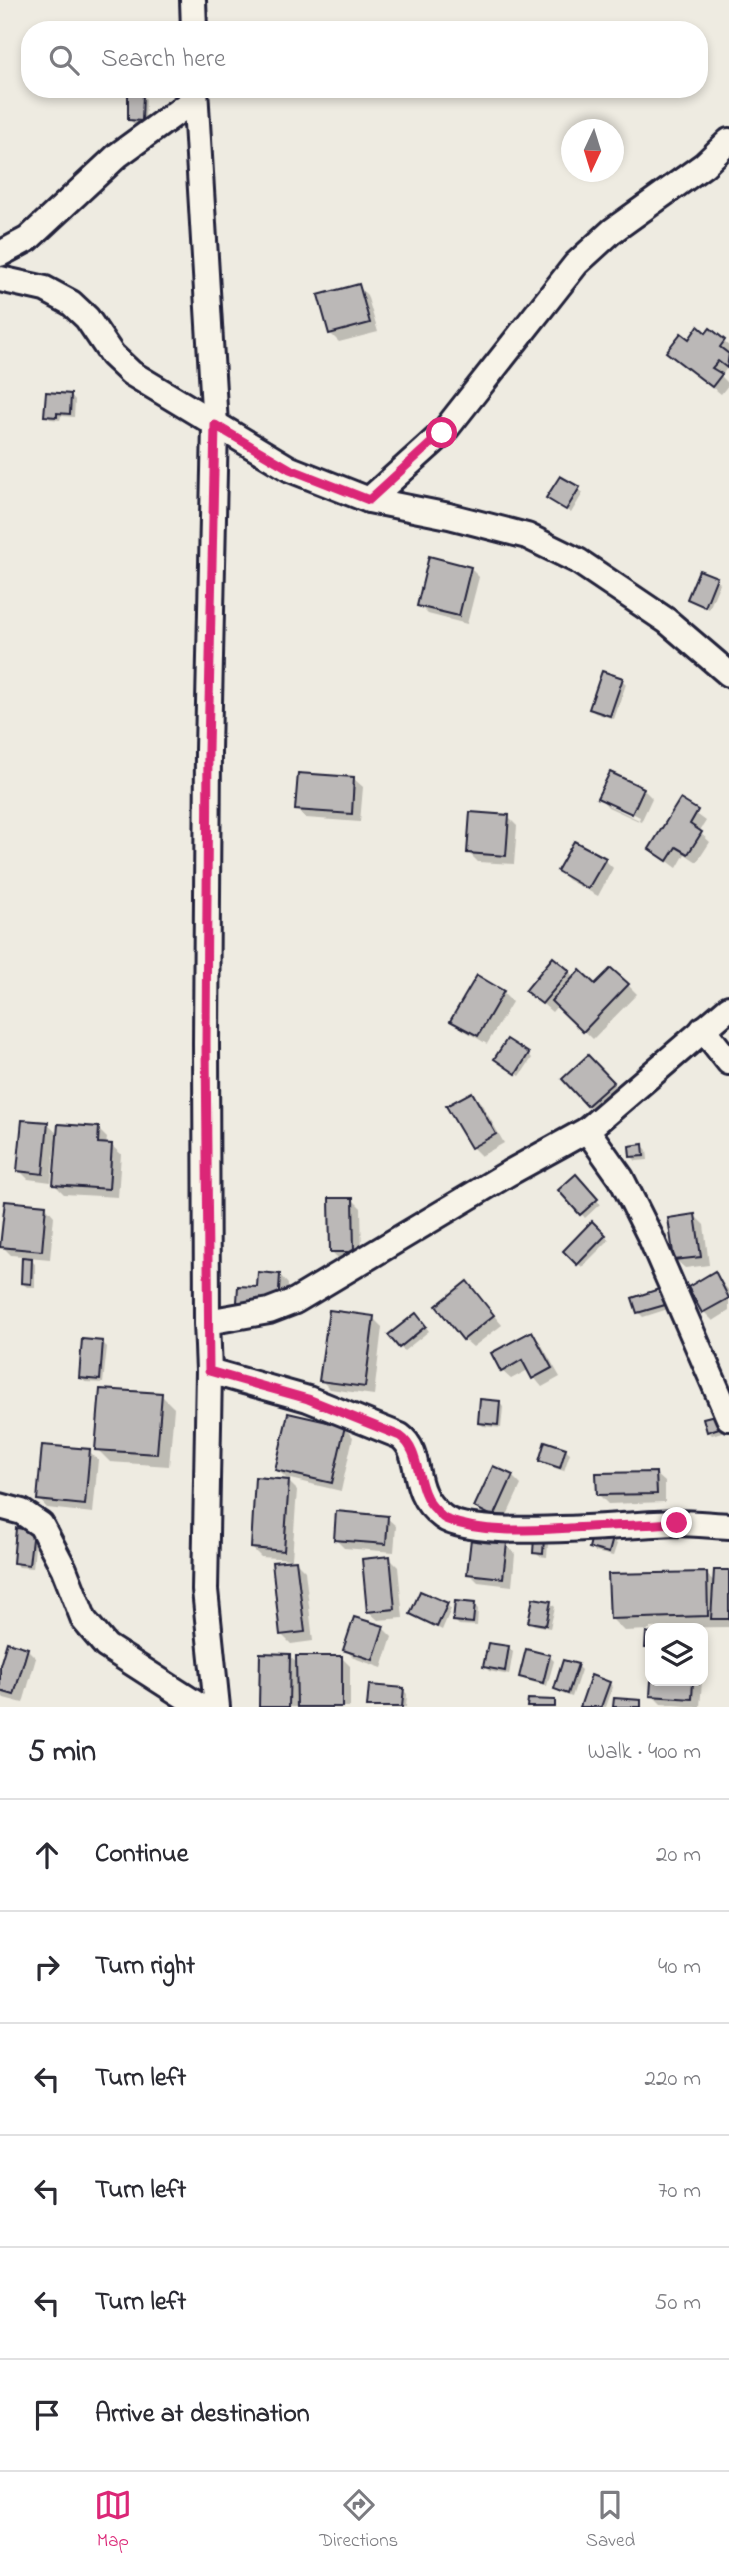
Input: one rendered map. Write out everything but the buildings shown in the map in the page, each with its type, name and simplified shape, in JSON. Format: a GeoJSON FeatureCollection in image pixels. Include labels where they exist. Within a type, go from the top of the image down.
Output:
{"type":"FeatureCollection","features":[{"type":"Feature","properties":{"kind":"street"},"geometry":{"type":"LineString","coordinates":[[193,0],[194,21]]}},
{"type":"Feature","properties":{"kind":"street"},"geometry":{"type":"LineString","coordinates":[[0,254],[28,239],[118,155],[190,98]]}},
{"type":"Feature","properties":{"kind":"street"},"geometry":{"type":"LineString","coordinates":[[195,98],[215,425],[208,764],[209,1371],[205,1590],[216,1707]]}},
{"type":"Feature","properties":{"kind":"street"},"geometry":{"type":"LineString","coordinates":[[369,500],[442,433],[576,264],[612,231],[704,165],[729,141]]}},
{"type":"Feature","properties":{"kind":"street"},"geometry":{"type":"LineString","coordinates":[[0,279],[45,289],[72,303],[87,318],[112,355],[131,373],[290,469],[369,500],[449,516],[527,536],[578,561],[667,621],[729,674]]}},
{"type":"Feature","properties":{"kind":"street"},"geometry":{"type":"LineString","coordinates":[[207,1322],[269,1311],[295,1301],[509,1173],[587,1130],[729,1008]]}},
{"type":"Feature","properties":{"kind":"street"},"geometry":{"type":"LineString","coordinates":[[703,1029],[729,1062]]}},
{"type":"Feature","properties":{"kind":"street"},"geometry":{"type":"LineString","coordinates":[[587,1130],[621,1178],[651,1238],[729,1418]]}},
{"type":"Feature","properties":{"kind":"street"},"geometry":{"type":"LineString","coordinates":[[209,1371],[308,1399],[407,1440],[422,1493],[446,1520],[474,1526],[520,1530],[677,1523],[729,1526]]}},
{"type":"Feature","properties":{"kind":"street"},"geometry":{"type":"LineString","coordinates":[[0,1506],[22,1512],[41,1525],[64,1569],[84,1620],[106,1646],[201,1707]]}},
{"type":"Feature","properties":{"kind":"route"},"geometry":{"type":"LineString","coordinates":[[442,433],[369,500],[290,469],[215,425],[208,750],[206,1044],[209,1371],[308,1399],[407,1440],[422,1493],[446,1520],[474,1526],[520,1530],[677,1523]]}}]}
